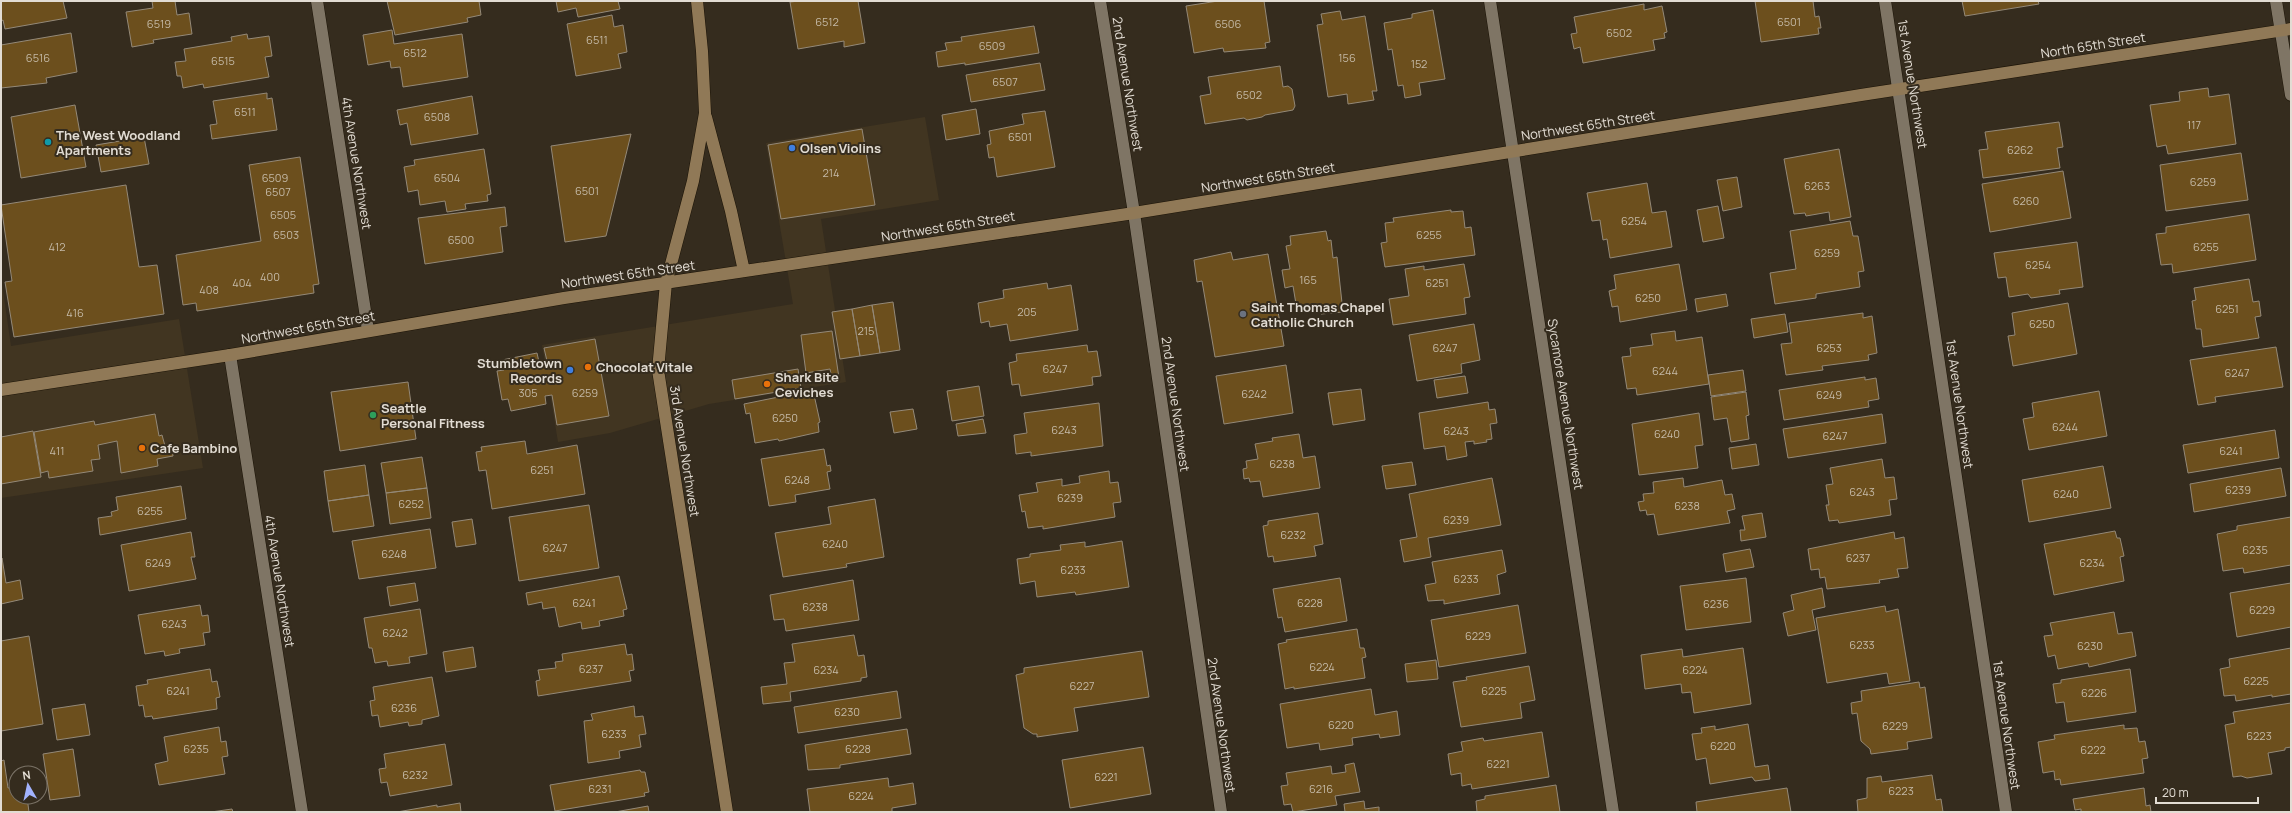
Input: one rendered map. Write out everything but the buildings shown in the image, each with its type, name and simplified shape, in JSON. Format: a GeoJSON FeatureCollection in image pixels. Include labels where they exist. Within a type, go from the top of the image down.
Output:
{"type":"FeatureCollection","features":[{"type":"Feature","properties":{"kind":"street","name":"4th Avenue Northwest"},"geometry":{"type":"LineString","coordinates":[[317,1],[368,330]]}},
{"type":"Feature","properties":{"kind":"street","name":"3rd Avenue Northwest"},"geometry":{"type":"LineString","coordinates":[[697,1],[702,51],[705,113],[693,181],[666,283],[658,370],[727,812]]}},
{"type":"Feature","properties":{"kind":"street","name":"2nd Avenue Northwest"},"geometry":{"type":"LineString","coordinates":[[1100,1],[1134,213],[1221,812]]}},
{"type":"Feature","properties":{"kind":"street","name":"Sycamore Avenue Northwest"},"geometry":{"type":"LineString","coordinates":[[1490,1],[1612,812]]}},
{"type":"Feature","properties":{"kind":"street","name":"1st Avenue Northwest"},"geometry":{"type":"LineString","coordinates":[[1885,1],[2006,812]]}},
{"type":"Feature","properties":{"kind":"street"},"geometry":{"type":"LineString","coordinates":[[2276,1],[2286,30],[2291,95]]}},
{"type":"Feature","properties":{"kind":"street","name":"North 65th Street"},"geometry":{"type":"LineString","coordinates":[[1899,89],[2286,30]]}},
{"type":"Feature","properties":{"kind":"street","name":"Northwest 65th Street"},"geometry":{"type":"LineString","coordinates":[[1,390],[230,355],[368,330],[564,298],[1134,213],[1899,89]]}},
{"type":"Feature","properties":{"kind":"street"},"geometry":{"type":"LineString","coordinates":[[705,113],[731,211],[744,271]]}},
{"type":"Feature","properties":{"kind":"street","name":"4th Avenue Northwest"},"geometry":{"type":"LineString","coordinates":[[230,355],[302,812]]}},
{"type":"Feature","properties":{"kind":"shaded area"},"geometry":{"type":"Polygon","coordinates":[[[925,117],[939,200],[821,219],[846,382],[709,404],[610,433],[558,442],[542,345],[793,304],[766,143],[925,117]]]}},
{"type":"Feature","properties":{"kind":"shaded area"},"geometry":{"type":"Polygon","coordinates":[[[1,277],[11,346],[179,319],[203,468],[1,498],[1,277]]]}},
{"type":"Feature","properties":{"kind":"place","name":"The West Woodland Apartments"},"geometry":{"type":"Point","coordinates":[48,142]}},
{"type":"Feature","properties":{"kind":"place","name":"Olsen Violins"},"geometry":{"type":"Point","coordinates":[792,148]}},
{"type":"Feature","properties":{"kind":"place","name":"Saint Thomas Chapel Catholic Church"},"geometry":{"type":"Point","coordinates":[1243,314]}},
{"type":"Feature","properties":{"kind":"place","name":"Chocolat Vitale"},"geometry":{"type":"Point","coordinates":[588,367]}},
{"type":"Feature","properties":{"kind":"place","name":"Stumbletown Records"},"geometry":{"type":"Point","coordinates":[570,370]}},
{"type":"Feature","properties":{"kind":"place","name":"Shark Bite Ceviches"},"geometry":{"type":"Point","coordinates":[767,384]}},
{"type":"Feature","properties":{"kind":"place","name":"Seattle Personal Fitness"},"geometry":{"type":"Point","coordinates":[373,415]}},
{"type":"Feature","properties":{"kind":"place","name":"Cafe Bambino"},"geometry":{"type":"Point","coordinates":[142,448]}}]}
